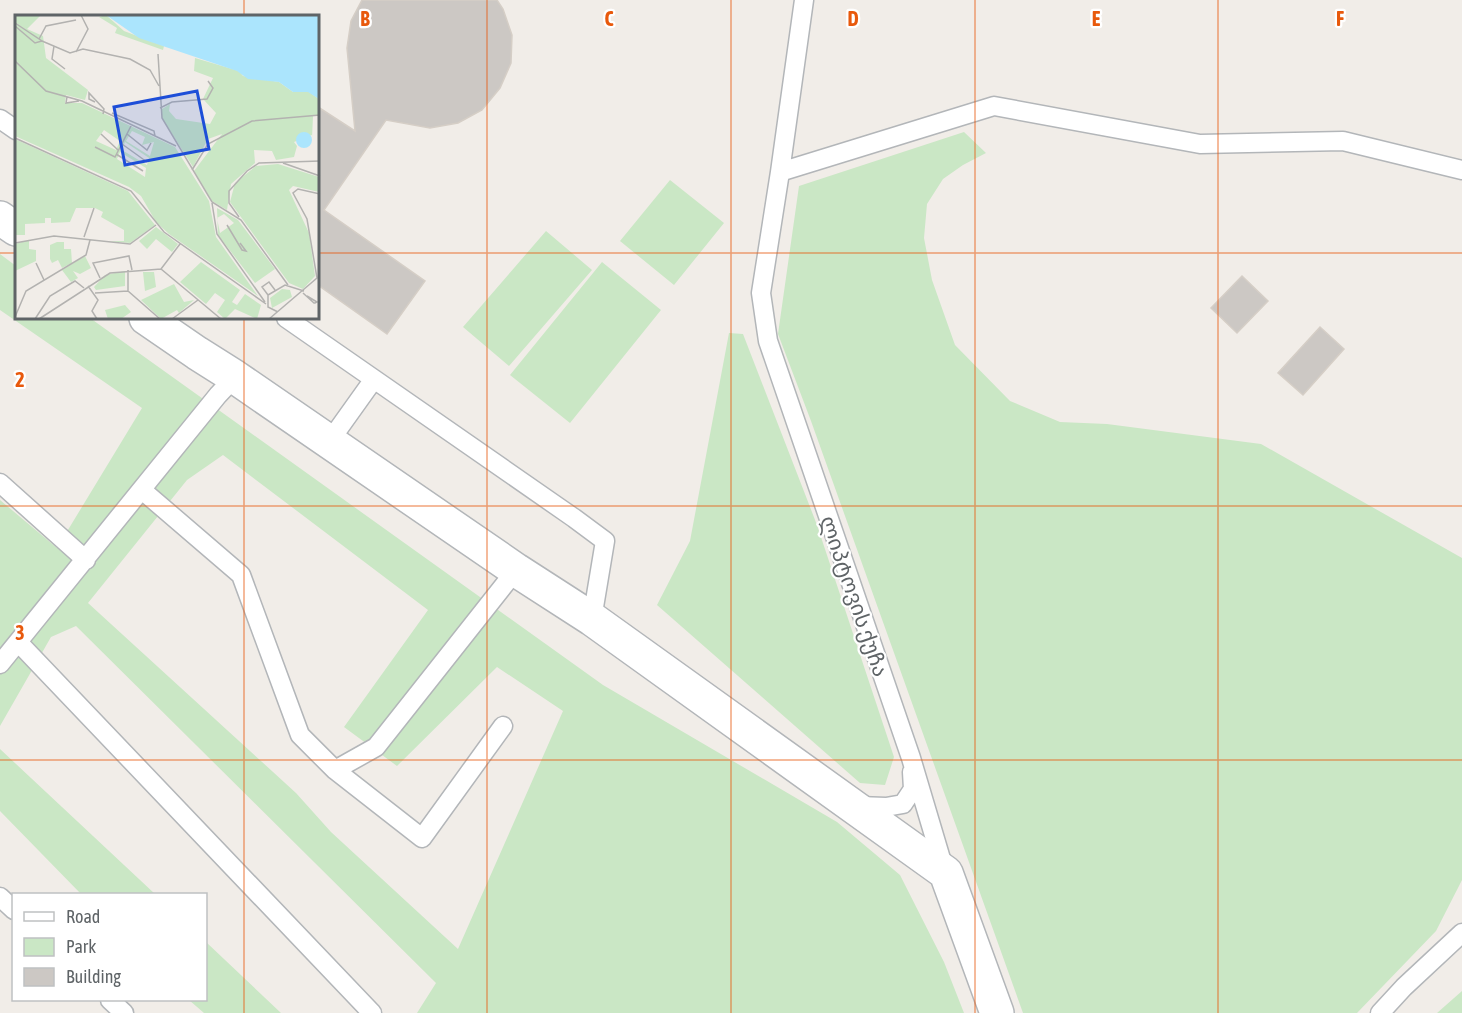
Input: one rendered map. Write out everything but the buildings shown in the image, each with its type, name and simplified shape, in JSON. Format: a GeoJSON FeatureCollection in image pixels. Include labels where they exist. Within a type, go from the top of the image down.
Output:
{"type":"FeatureCollection","features":[{"type":"Feature","properties":{"kind":"street"},"geometry":{"type":"LineString","coordinates":[[0,218],[15,228]]}},
{"type":"Feature","properties":{"kind":"street"},"geometry":{"type":"LineString","coordinates":[[149,320],[591,619],[946,873]]}},
{"type":"Feature","properties":{"kind":"street","name":"ლიპტოვის ქუჩა"},"geometry":{"type":"LineString","coordinates":[[946,873],[997,1013]]}},
{"type":"Feature","properties":{"kind":"lane","name":"ლიპტოვის ქუჩა"},"geometry":{"type":"LineString","coordinates":[[804,0],[761,293],[768,341],[911,758],[946,873]]}},
{"type":"Feature","properties":{"kind":"lane"},"geometry":{"type":"LineString","coordinates":[[780,172],[994,106],[1200,144],[1342,141],[1462,170]]}},
{"type":"Feature","properties":{"kind":"lane"},"geometry":{"type":"LineString","coordinates":[[0,119],[15,129]]}},
{"type":"Feature","properties":{"kind":"lane"},"geometry":{"type":"LineString","coordinates":[[289,320],[605,541],[591,619]]}},
{"type":"Feature","properties":{"kind":"lane"},"geometry":{"type":"LineString","coordinates":[[0,664],[235,377]]}},
{"type":"Feature","properties":{"kind":"lane"},"geometry":{"type":"LineString","coordinates":[[329,442],[374,379]]}},
{"type":"Feature","properties":{"kind":"lane"},"geometry":{"type":"LineString","coordinates":[[0,483],[86,560]]}},
{"type":"Feature","properties":{"kind":"lane"},"geometry":{"type":"LineString","coordinates":[[142,490],[241,575],[300,735],[335,770],[422,838],[503,726]]}},
{"type":"Feature","properties":{"kind":"lane"},"geometry":{"type":"LineString","coordinates":[[335,770],[376,747],[516,570]]}},
{"type":"Feature","properties":{"kind":"lane"},"geometry":{"type":"LineString","coordinates":[[18,642],[372,1013]]}},
{"type":"Feature","properties":{"kind":"lane"},"geometry":{"type":"LineString","coordinates":[[850,805],[886,807],[903,804],[912,789],[911,758]]}},
{"type":"Feature","properties":{"kind":"lane"},"geometry":{"type":"LineString","coordinates":[[0,897],[12,908]]}},
{"type":"Feature","properties":{"kind":"lane"},"geometry":{"type":"LineString","coordinates":[[1380,1013],[1404,987],[1462,933]]}},
{"type":"Feature","properties":{"kind":"lane"},"geometry":{"type":"LineString","coordinates":[[112,1001],[124,1013]]}},
{"type":"Feature","properties":{"kind":"green space"},"geometry":{"type":"Polygon","coordinates":[[[964,132],[986,153],[943,179],[927,204],[924,238],[932,280],[955,345],[1010,401],[1060,422],[1107,424],[1261,444],[1462,558],[1462,880],[1436,931],[1357,1013],[1023,1013],[778,334],[799,186],[964,132]]]}},
{"type":"Feature","properties":{"kind":"green space"},"geometry":{"type":"Polygon","coordinates":[[[670,180],[724,223],[674,285],[620,241],[670,180]]]}},
{"type":"Feature","properties":{"kind":"green space"},"geometry":{"type":"Polygon","coordinates":[[[546,231],[592,270],[509,366],[463,327],[546,231]]]}},
{"type":"Feature","properties":{"kind":"green space"},"geometry":{"type":"Polygon","coordinates":[[[0,254],[15,265],[15,320],[93,320],[603,685],[837,822],[900,875],[944,962],[964,1013],[417,1013],[436,983],[76,626],[51,637],[0,726],[0,500],[57,548],[142,408],[0,310],[0,254]],[[223,455],[187,480],[88,603],[296,793],[331,832],[458,949],[563,711],[497,667],[397,766],[344,727],[428,610],[223,455]]]}},
{"type":"Feature","properties":{"kind":"green space"},"geometry":{"type":"Polygon","coordinates":[[[602,262],[661,310],[570,423],[510,375],[602,262]]]}},
{"type":"Feature","properties":{"kind":"green space"},"geometry":{"type":"Polygon","coordinates":[[[729,333],[743,334],[817,525],[894,757],[885,785],[860,783],[657,605],[690,541],[729,333]]]}},
{"type":"Feature","properties":{"kind":"green space"},"geometry":{"type":"Polygon","coordinates":[[[0,749],[154,893],[80,893],[0,811],[0,749]]]}},
{"type":"Feature","properties":{"kind":"green space"},"geometry":{"type":"Polygon","coordinates":[[[207,943],[281,1013],[204,1013],[190,1001],[207,1001],[207,943]]]}},
{"type":"Feature","properties":{"kind":"green space"},"geometry":{"type":"Polygon","coordinates":[[[1462,991],[1462,1013],[1437,1013],[1462,991]]]}}]}
